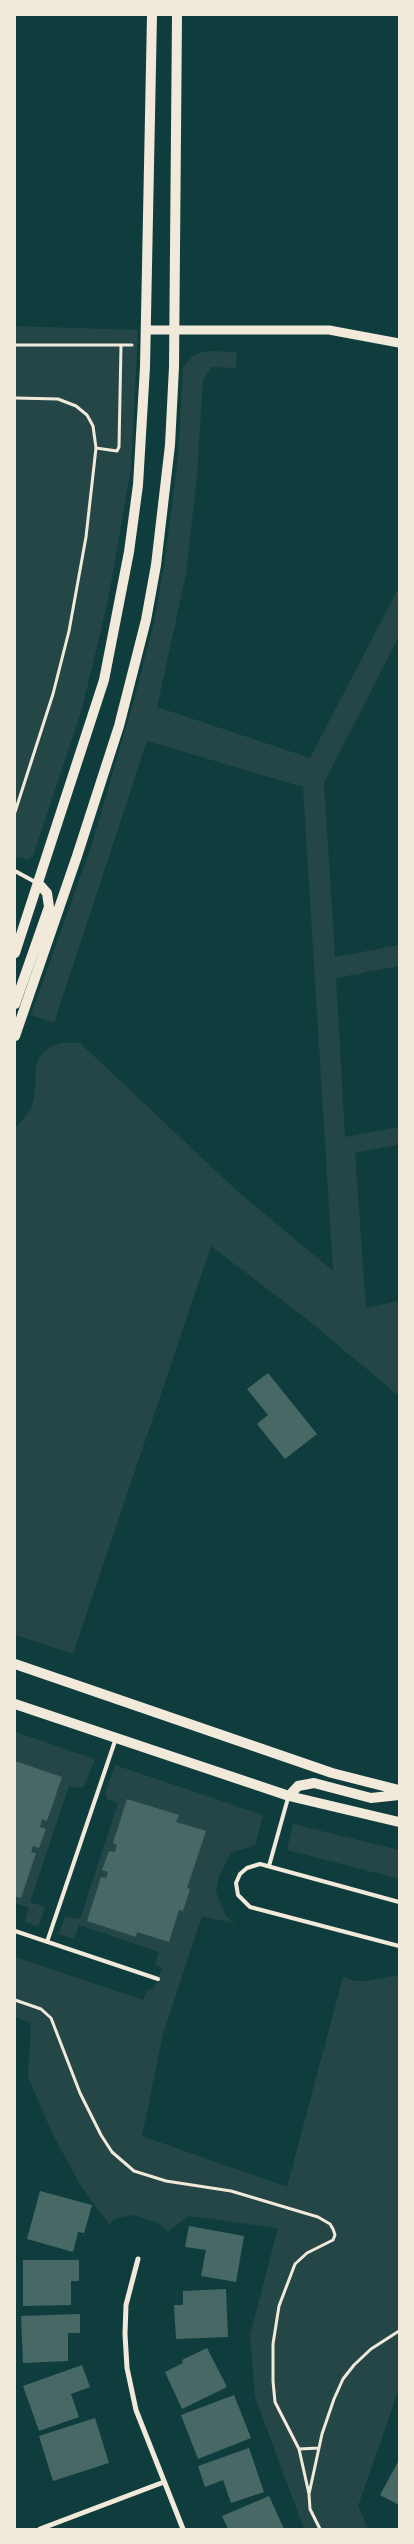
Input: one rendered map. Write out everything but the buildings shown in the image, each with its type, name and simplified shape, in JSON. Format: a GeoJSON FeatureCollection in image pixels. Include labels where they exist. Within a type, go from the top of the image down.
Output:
{"type":"FeatureCollection","features":[{"type":"Feature","properties":{"kind":"main road"},"geometry":{"type":"LineString","coordinates":[[15,953],[104,680],[120,607],[138,485],[146,345],[152,15]]}},
{"type":"Feature","properties":{"kind":"main road"},"geometry":{"type":"LineString","coordinates":[[15,1036],[100,788],[119,726],[146,620],[156,565],[170,445],[174,330],[177,15]]}},
{"type":"Feature","properties":{"kind":"main road"},"geometry":{"type":"LineString","coordinates":[[15,1004],[49,906],[47,893],[39,884]]}},
{"type":"Feature","properties":{"kind":"main road"},"geometry":{"type":"LineString","coordinates":[[15,1664],[332,1773],[399,1790]]}},
{"type":"Feature","properties":{"kind":"main road"},"geometry":{"type":"LineString","coordinates":[[15,1704],[289,1796],[399,1822]]}},
{"type":"Feature","properties":{"kind":"main road"},"geometry":{"type":"LineString","coordinates":[[289,1796],[298,1786],[314,1783],[371,1798],[399,1795]]}},
{"type":"Feature","properties":{"kind":"street"},"geometry":{"type":"LineString","coordinates":[[146,330],[329,330],[399,343]]}},
{"type":"Feature","properties":{"kind":"street"},"geometry":{"type":"LineString","coordinates":[[138,2259],[126,2305],[127,2368],[136,2410],[183,2529]]}},
{"type":"Feature","properties":{"kind":"street"},"geometry":{"type":"LineString","coordinates":[[40,2529],[164,2482]]}},
{"type":"Feature","properties":{"kind":"lane"},"geometry":{"type":"LineString","coordinates":[[15,871],[39,884]]}},
{"type":"Feature","properties":{"kind":"lane"},"geometry":{"type":"LineString","coordinates":[[48,1942],[116,1738]]}},
{"type":"Feature","properties":{"kind":"lane"},"geometry":{"type":"LineString","coordinates":[[269,1866],[289,1796]]}},
{"type":"Feature","properties":{"kind":"lane"},"geometry":{"type":"LineString","coordinates":[[399,1902],[269,1866],[254,1865],[240,1874],[236,1884],[238,1895],[250,1907],[399,1946]]}},
{"type":"Feature","properties":{"kind":"lane"},"geometry":{"type":"LineString","coordinates":[[15,1931],[158,1979]]}},
{"type":"Feature","properties":{"kind":"path"},"geometry":{"type":"LineString","coordinates":[[15,345],[146,345]]}},
{"type":"Feature","properties":{"kind":"path"},"geometry":{"type":"LineString","coordinates":[[96,448],[117,451],[119,447],[121,345]]}},
{"type":"Feature","properties":{"kind":"path"},"geometry":{"type":"LineString","coordinates":[[15,398],[58,399],[76,406],[88,415],[93,426],[96,448],[83,556],[69,630],[53,694],[15,812]]}},
{"type":"Feature","properties":{"kind":"path"},"geometry":{"type":"LineString","coordinates":[[15,2000],[41,2009],[51,2018],[80,2093],[101,2135],[112,2152],[134,2171],[166,2181],[231,2191],[318,2217],[330,2224],[335,2235],[333,2240],[307,2253],[295,2264],[279,2306],[273,2344],[272,2381],[275,2402],[299,2449],[310,2509],[320,2529]]}},
{"type":"Feature","properties":{"kind":"path"},"geometry":{"type":"LineString","coordinates":[[308,2494],[318,2448],[334,2399],[343,2379],[371,2349],[399,2331]]}},
{"type":"Feature","properties":{"kind":"path"},"geometry":{"type":"LineString","coordinates":[[299,2449],[318,2448]]}},
{"type":"Feature","properties":{"kind":"shaded area"},"geometry":{"type":"Polygon","coordinates":[[[15,326],[138,330],[131,469],[108,600],[82,709],[33,856],[28,859],[15,857],[15,326]]]}},
{"type":"Feature","properties":{"kind":"shaded area"},"geometry":{"type":"Polygon","coordinates":[[[207,351],[237,352],[236,368],[212,367],[203,380],[197,475],[186,574],[157,707],[310,758],[399,587],[399,636],[324,783],[335,957],[399,945],[399,966],[336,978],[345,1137],[399,1127],[399,1144],[355,1153],[366,1308],[399,1301],[399,1396],[303,1316],[211,1246],[73,1654],[15,1635],[15,1129],[31,1109],[35,1092],[36,1066],[39,1057],[51,1046],[61,1043],[80,1043],[235,1189],[333,1271],[303,787],[147,741],[54,1023],[31,1015],[91,847],[152,631],[164,567],[178,457],[183,367],[194,355],[207,351]]]}},
{"type":"Feature","properties":{"kind":"shaded area"},"geometry":{"type":"Polygon","coordinates":[[[15,1732],[95,1759],[84,1787],[69,1786],[30,1902],[45,1907],[40,1923],[36,1926],[25,1922],[29,1908],[15,1903],[15,1732]]]}},
{"type":"Feature","properties":{"kind":"shaded area"},"geometry":{"type":"Polygon","coordinates":[[[115,1765],[263,1815],[255,1845],[231,1853],[219,1876],[216,1891],[220,1903],[226,1916],[236,1924],[202,1916],[163,2034],[142,2136],[287,2187],[343,1977],[355,1981],[366,1981],[399,1975],[399,2389],[358,2506],[368,2529],[304,2529],[255,2397],[250,2335],[278,2228],[188,2216],[168,2232],[158,2223],[134,2215],[117,2218],[109,2224],[79,2183],[52,2133],[28,2077],[31,2023],[15,2017],[15,1957],[143,2000],[148,1989],[154,1989],[162,1968],[155,1964],[159,1952],[79,1925],[74,1939],[59,1934],[65,1916],[80,1919],[118,1803],[107,1799],[105,1794],[115,1765]]]}},
{"type":"Feature","properties":{"kind":"shaded area"},"geometry":{"type":"Polygon","coordinates":[[[293,1824],[399,1850],[399,1879],[287,1850],[293,1824]]]}}]}
